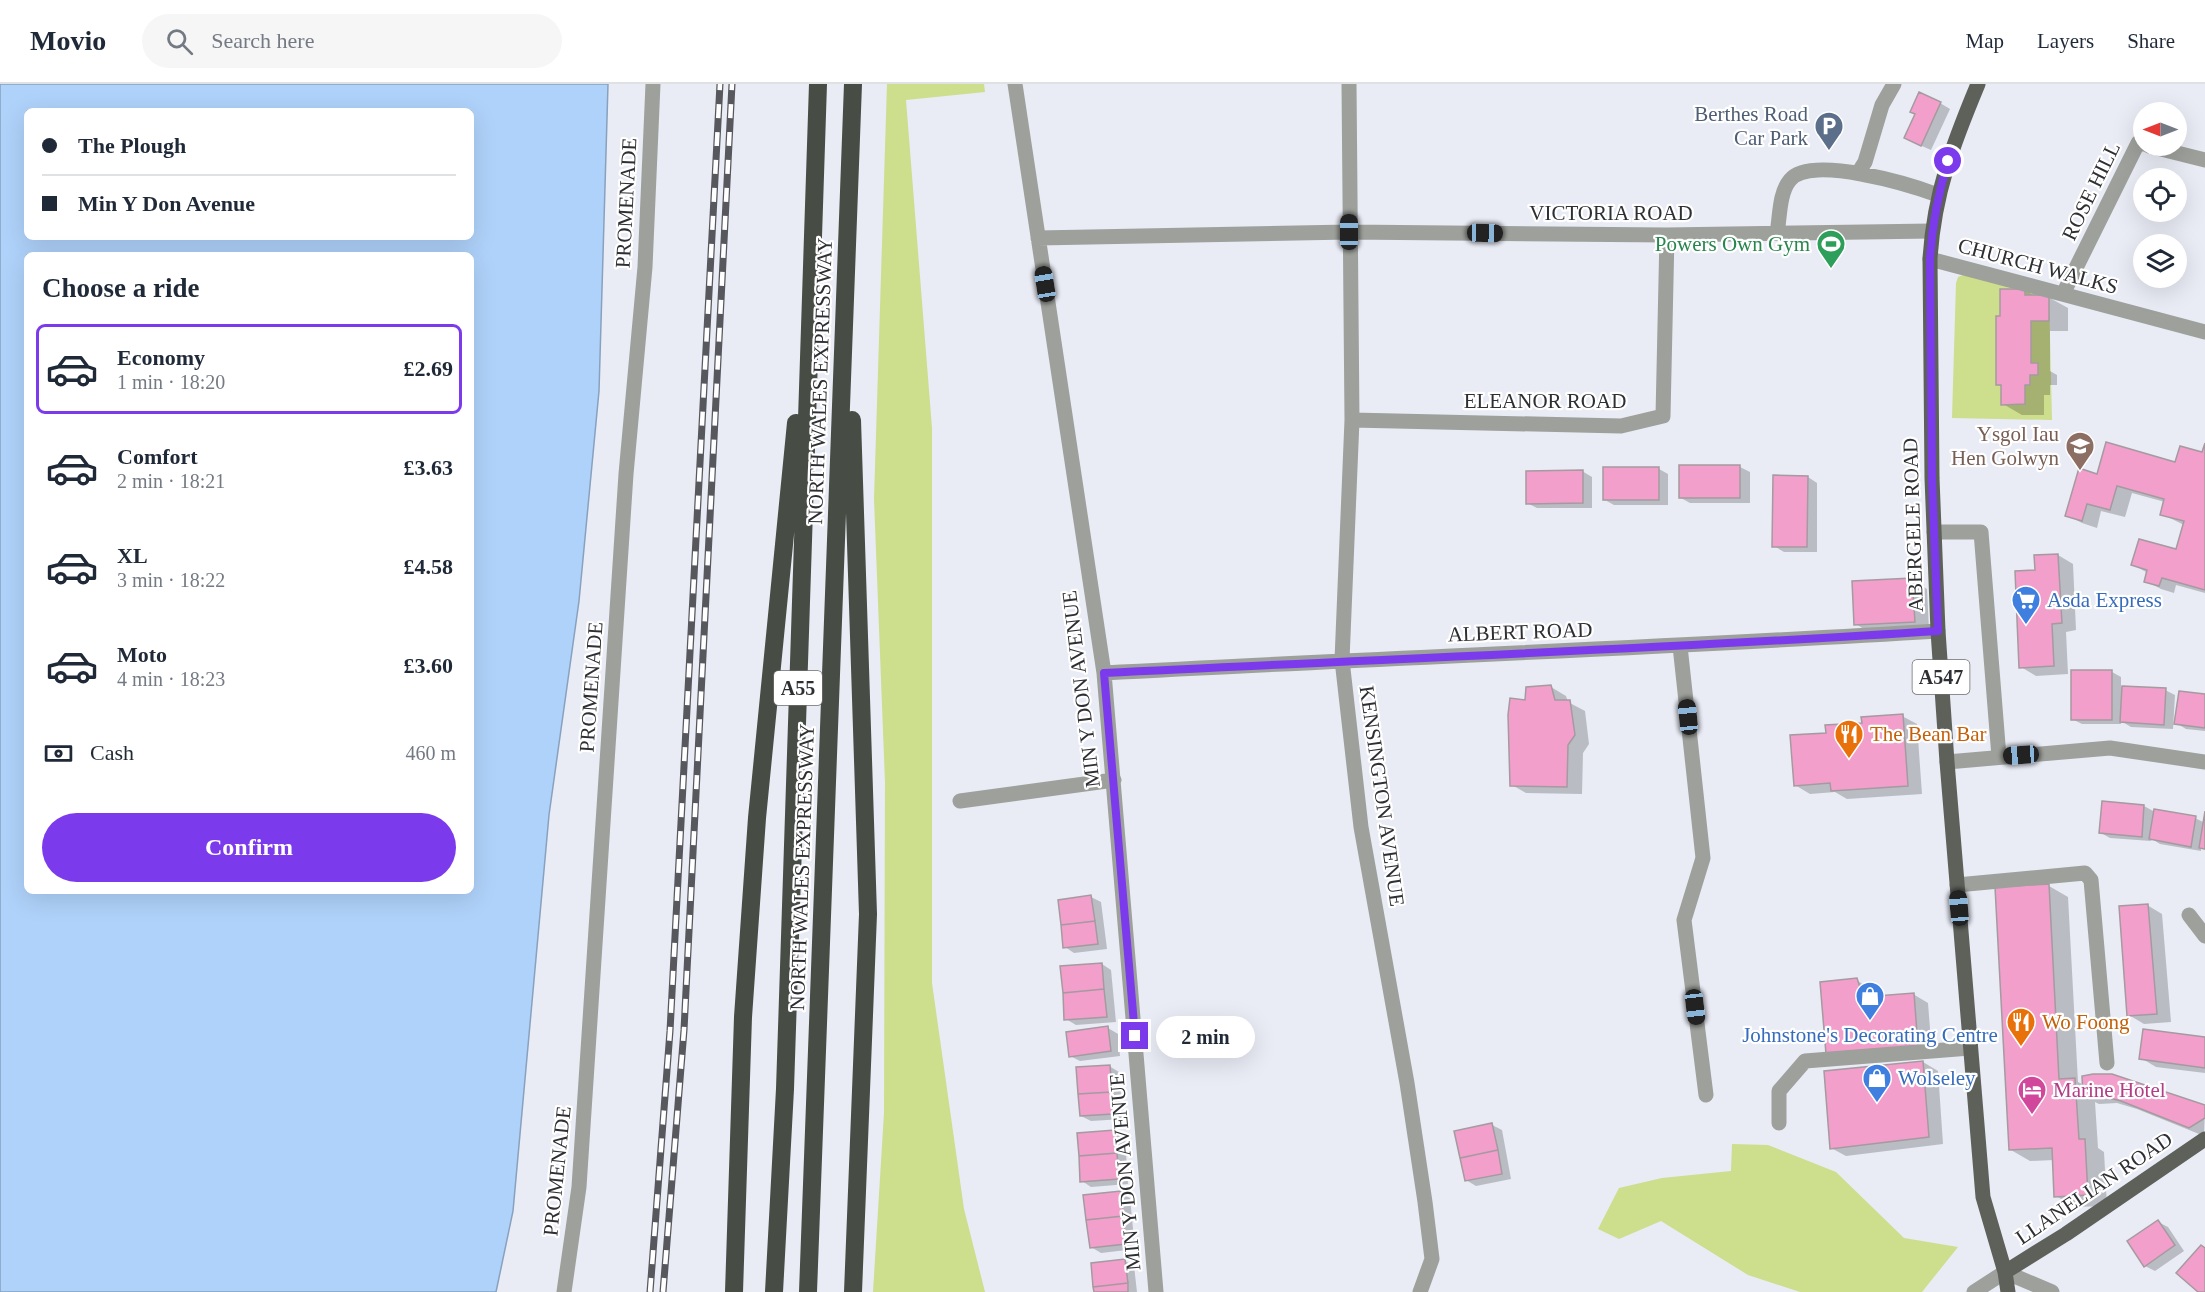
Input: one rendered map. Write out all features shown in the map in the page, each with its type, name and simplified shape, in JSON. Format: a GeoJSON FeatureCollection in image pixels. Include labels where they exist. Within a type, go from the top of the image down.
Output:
{"type":"FeatureCollection","features":[{"type":"Feature","properties":{"kind":"highway","name":"NORTH WALES EXPRESSWAY"},"geometry":{"type":"LineString","coordinates":[[774,1292],[785,1089],[818,84]]}},
{"type":"Feature","properties":{"kind":"highway","name":"NORTH WALES EXPRESSWAY"},"geometry":{"type":"LineString","coordinates":[[808,1292],[853,84]]}},
{"type":"Feature","properties":{"kind":"highway"},"geometry":{"type":"LineString","coordinates":[[847,259],[868,914],[853,1292]]}},
{"type":"Feature","properties":{"kind":"highway"},"geometry":{"type":"LineString","coordinates":[[735,1292],[743,1017],[756,829],[812,269]]}},
{"type":"Feature","properties":{"kind":"main road","name":"ABERGELE ROAD"},"geometry":{"type":"LineString","coordinates":[[1978,84],[1953,144],[1938,195],[1932,231],[1930,259],[1932,478],[1938,631],[1947,762],[1983,1197],[2005,1272],[2007,1292]]}},
{"type":"Feature","properties":{"kind":"main road","name":"LLANELIAN ROAD"},"geometry":{"type":"LineString","coordinates":[[2005,1272],[2205,1139]]}},
{"type":"Feature","properties":{"kind":"street","name":"PROMENADE"},"geometry":{"type":"LineString","coordinates":[[564,1292],[579,1187],[625,486],[645,267],[653,84]]}},
{"type":"Feature","properties":{"kind":"street","name":"MIN Y DON AVENUE"},"geometry":{"type":"LineString","coordinates":[[1015,84],[1104,673],[1156,1292]]}},
{"type":"Feature","properties":{"kind":"street","name":"KENSINGTON AVENUE"},"geometry":{"type":"LineString","coordinates":[[1349,84],[1352,420],[1342,660],[1361,827],[1407,1083],[1425,1202],[1432,1259],[1420,1292]]}},
{"type":"Feature","properties":{"kind":"street"},"geometry":{"type":"LineString","coordinates":[[1858,173],[1865,162],[1882,105],[1894,84]]}},
{"type":"Feature","properties":{"kind":"street","name":"ROSE HILL"},"geometry":{"type":"LineString","coordinates":[[2063,294],[2133,153]]}},
{"type":"Feature","properties":{"kind":"street","name":"ROSE HILL"},"geometry":{"type":"LineString","coordinates":[[2187,156],[2205,160]]}},
{"type":"Feature","properties":{"kind":"street"},"geometry":{"type":"LineString","coordinates":[[1777,233],[1785,188],[1792,177],[1813,170],[1858,173],[1902,182],[1938,195]]}},
{"type":"Feature","properties":{"kind":"street","name":"VICTORIA ROAD"},"geometry":{"type":"LineString","coordinates":[[1038,238],[1349,232],[1667,235],[1932,231]]}},
{"type":"Feature","properties":{"kind":"street","name":"ELEANOR ROAD"},"geometry":{"type":"LineString","coordinates":[[1352,420],[1621,426],[1663,416],[1667,235]]}},
{"type":"Feature","properties":{"kind":"street","name":"CHURCH WALKS"},"geometry":{"type":"LineString","coordinates":[[1930,259],[2205,332]]}},
{"type":"Feature","properties":{"kind":"street"},"geometry":{"type":"LineString","coordinates":[[1934,532],[1981,532],[1999,756]]}},
{"type":"Feature","properties":{"kind":"street","name":"ALBERT ROAD"},"geometry":{"type":"LineString","coordinates":[[1104,673],[1342,660],[1680,646],[1938,631]]}},
{"type":"Feature","properties":{"kind":"street"},"geometry":{"type":"LineString","coordinates":[[1680,646],[1703,858],[1684,920],[1707,1095]]}},
{"type":"Feature","properties":{"kind":"street"},"geometry":{"type":"LineString","coordinates":[[1947,762],[2110,748],[2205,762]]}},
{"type":"Feature","properties":{"kind":"street"},"geometry":{"type":"LineString","coordinates":[[960,801],[1114,780]]}},
{"type":"Feature","properties":{"kind":"street"},"geometry":{"type":"LineString","coordinates":[[1957,885],[2085,873],[2089,875],[2107,1063]]}},
{"type":"Feature","properties":{"kind":"street"},"geometry":{"type":"LineString","coordinates":[[2189,915],[2205,936]]}},
{"type":"Feature","properties":{"kind":"street"},"geometry":{"type":"LineString","coordinates":[[1779,1123],[1779,1091],[1805,1061],[1970,1048]]}},
{"type":"Feature","properties":{"kind":"street"},"geometry":{"type":"LineString","coordinates":[[1974,1292],[2005,1272],[2052,1292]]}},
{"type":"Feature","properties":{"kind":"green space"},"geometry":{"type":"Polygon","coordinates":[[[887,84],[984,84],[985,92],[906,100],[932,428],[932,983],[964,1209],[985,1292],[873,1292],[884,1113],[885,782],[874,499],[887,84]]]}},
{"type":"Feature","properties":{"kind":"green space"},"geometry":{"type":"Polygon","coordinates":[[[1963,275],[2049,295],[2052,420],[1952,418],[1956,283],[1958,277],[1963,275]]]}},
{"type":"Feature","properties":{"kind":"green space"},"geometry":{"type":"Polygon","coordinates":[[[1732,1144],[1768,1145],[1836,1172],[1904,1238],[1958,1247],[1922,1292],[1800,1292],[1748,1275],[1661,1221],[1619,1239],[1598,1229],[1619,1188],[1662,1178],[1731,1171],[1732,1144]]]}},
{"type":"Feature","properties":{"kind":"water"},"geometry":{"type":"Polygon","coordinates":[[[0,84],[608,84],[599,391],[579,601],[549,815],[513,1211],[496,1292],[0,1292],[0,84]]]}},
{"type":"Feature","properties":{"kind":"building"},"geometry":{"type":"Polygon","coordinates":[[[1919,92],[1941,102],[1921,146],[1904,138],[1915,114],[1910,112],[1919,92]]]}},
{"type":"Feature","properties":{"kind":"building"},"geometry":{"type":"Polygon","coordinates":[[[2000,289],[2025,289],[2025,295],[2049,295],[2049,321],[2031,321],[2031,363],[2038,363],[2038,375],[2030,375],[2030,385],[2025,385],[2025,404],[2001,405],[2001,385],[1996,385],[1996,316],[2000,316],[2000,289]]]}},
{"type":"Feature","properties":{"kind":"building"},"geometry":{"type":"Polygon","coordinates":[[[2106,442],[2175,462],[2180,446],[2202,452],[2205,443],[2205,590],[2162,578],[2159,586],[2144,582],[2147,570],[2131,565],[2139,539],[2176,549],[2184,521],[2160,515],[2164,499],[2117,486],[2110,510],[2087,504],[2082,521],[2065,516],[2079,468],[2097,474],[2106,442]]]}},
{"type":"Feature","properties":{"kind":"building"},"geometry":{"type":"Polygon","coordinates":[[[1679,465],[1740,465],[1740,498],[1679,498],[1679,465]]]}},
{"type":"Feature","properties":{"kind":"building"},"geometry":{"type":"Polygon","coordinates":[[[1603,467],[1659,467],[1659,500],[1603,500],[1603,467]]]}},
{"type":"Feature","properties":{"kind":"building"},"geometry":{"type":"Polygon","coordinates":[[[1583,470],[1583,503],[1526,504],[1526,471],[1583,470]]]}},
{"type":"Feature","properties":{"kind":"building"},"geometry":{"type":"Polygon","coordinates":[[[1773,475],[1808,476],[1807,547],[1772,547],[1773,475]]]}},
{"type":"Feature","properties":{"kind":"building"},"geometry":{"type":"Polygon","coordinates":[[[2058,554],[2062,623],[2052,624],[2054,666],[2019,668],[2015,571],[2035,570],[2034,555],[2058,554]]]}},
{"type":"Feature","properties":{"kind":"building"},"geometry":{"type":"Polygon","coordinates":[[[1912,578],[1915,622],[1854,625],[1852,581],[1912,578]]]}},
{"type":"Feature","properties":{"kind":"building"},"geometry":{"type":"Polygon","coordinates":[[[2071,670],[2112,670],[2112,720],[2071,720],[2071,670]]]}},
{"type":"Feature","properties":{"kind":"building"},"geometry":{"type":"Polygon","coordinates":[[[1551,685],[1555,700],[1570,700],[1575,735],[1568,745],[1567,787],[1510,786],[1508,715],[1510,698],[1525,700],[1526,687],[1551,685]]]}},
{"type":"Feature","properties":{"kind":"building"},"geometry":{"type":"Polygon","coordinates":[[[2122,686],[2166,688],[2164,725],[2120,722],[2122,686]]]}},
{"type":"Feature","properties":{"kind":"building"},"geometry":{"type":"Polygon","coordinates":[[[2179,691],[2205,694],[2205,728],[2174,724],[2179,691]]]}},
{"type":"Feature","properties":{"kind":"building","name":"The Bean Bar"},"geometry":{"type":"Polygon","coordinates":[[[1903,714],[1908,786],[1831,791],[1830,783],[1794,786],[1790,735],[1826,733],[1825,725],[1862,723],[1861,717],[1903,714]]]}},
{"type":"Feature","properties":{"kind":"building"},"geometry":{"type":"Polygon","coordinates":[[[2102,801],[2144,805],[2142,837],[2099,833],[2102,801]]]}},
{"type":"Feature","properties":{"kind":"building"},"geometry":{"type":"Polygon","coordinates":[[[2154,809],[2196,816],[2191,847],[2149,839],[2154,809]]]}},
{"type":"Feature","properties":{"kind":"building"},"geometry":{"type":"Polygon","coordinates":[[[2205,811],[2205,849],[2199,848],[2205,811]]]}},
{"type":"Feature","properties":{"kind":"building"},"geometry":{"type":"Polygon","coordinates":[[[2049,884],[2059,1079],[2075,1078],[2079,1139],[2085,1139],[2088,1195],[2054,1197],[2052,1148],[2009,1150],[1995,887],[2049,884]]]}},
{"type":"Feature","properties":{"kind":"building"},"geometry":{"type":"Polygon","coordinates":[[[1091,895],[1095,921],[1061,925],[1058,900],[1091,895]]]}},
{"type":"Feature","properties":{"kind":"building"},"geometry":{"type":"Polygon","coordinates":[[[2148,904],[2157,1014],[2127,1016],[2119,906],[2148,904]]]}},
{"type":"Feature","properties":{"kind":"building"},"geometry":{"type":"Polygon","coordinates":[[[1095,921],[1098,944],[1063,948],[1061,925],[1095,921]]]}},
{"type":"Feature","properties":{"kind":"building"},"geometry":{"type":"Polygon","coordinates":[[[1102,963],[1104,989],[1063,993],[1060,966],[1102,963]]]}},
{"type":"Feature","properties":{"kind":"building","name":"Johnstone's Decorating Centre"},"geometry":{"type":"Polygon","coordinates":[[[1857,978],[1863,997],[1914,993],[1918,1046],[1826,1054],[1820,982],[1857,978]]]}},
{"type":"Feature","properties":{"kind":"building"},"geometry":{"type":"Polygon","coordinates":[[[1104,989],[1107,1017],[1064,1020],[1063,993],[1104,989]]]}},
{"type":"Feature","properties":{"kind":"building"},"geometry":{"type":"Polygon","coordinates":[[[1108,1026],[1111,1051],[1069,1057],[1066,1032],[1108,1026]]]}},
{"type":"Feature","properties":{"kind":"building"},"geometry":{"type":"Polygon","coordinates":[[[2143,1029],[2205,1037],[2205,1068],[2139,1059],[2143,1029]]]}},
{"type":"Feature","properties":{"kind":"building","name":"Wolseley"},"geometry":{"type":"Polygon","coordinates":[[[1923,1061],[1929,1137],[1830,1149],[1824,1071],[1923,1061]]]}},
{"type":"Feature","properties":{"kind":"building"},"geometry":{"type":"Polygon","coordinates":[[[1110,1065],[1112,1092],[1078,1094],[1076,1067],[1110,1065]]]}},
{"type":"Feature","properties":{"kind":"building"},"geometry":{"type":"Polygon","coordinates":[[[2112,1074],[2205,1105],[2205,1118],[2189,1128],[2121,1101],[2101,1096],[2083,1096],[2082,1076],[2112,1074]]]}},
{"type":"Feature","properties":{"kind":"building"},"geometry":{"type":"Polygon","coordinates":[[[1112,1092],[1113,1114],[1080,1116],[1078,1094],[1112,1092]]]}},
{"type":"Feature","properties":{"kind":"building"},"geometry":{"type":"Polygon","coordinates":[[[1492,1123],[1498,1150],[1460,1158],[1454,1131],[1492,1123]]]}},
{"type":"Feature","properties":{"kind":"building"},"geometry":{"type":"Polygon","coordinates":[[[1115,1130],[1117,1153],[1079,1156],[1077,1133],[1115,1130]]]}},
{"type":"Feature","properties":{"kind":"building"},"geometry":{"type":"Polygon","coordinates":[[[1498,1150],[1502,1174],[1465,1181],[1460,1158],[1498,1150]]]}},
{"type":"Feature","properties":{"kind":"building"},"geometry":{"type":"Polygon","coordinates":[[[1117,1153],[1119,1179],[1080,1182],[1079,1156],[1117,1153]]]}},
{"type":"Feature","properties":{"kind":"building"},"geometry":{"type":"Polygon","coordinates":[[[1121,1191],[1123,1216],[1086,1220],[1083,1195],[1121,1191]]]}},
{"type":"Feature","properties":{"kind":"building"},"geometry":{"type":"Polygon","coordinates":[[[1123,1216],[1126,1244],[1090,1248],[1086,1220],[1123,1216]]]}},
{"type":"Feature","properties":{"kind":"building"},"geometry":{"type":"Polygon","coordinates":[[[2158,1220],[2175,1245],[2144,1267],[2127,1241],[2158,1220]]]}},
{"type":"Feature","properties":{"kind":"building"},"geometry":{"type":"Polygon","coordinates":[[[2201,1245],[2205,1248],[2205,1292],[2198,1292],[2176,1273],[2201,1245]]]}},
{"type":"Feature","properties":{"kind":"building"},"geometry":{"type":"Polygon","coordinates":[[[1125,1259],[1128,1283],[1093,1287],[1091,1263],[1125,1259]]]}},
{"type":"Feature","properties":{"kind":"building"},"geometry":{"type":"Polygon","coordinates":[[[1128,1283],[1128,1292],[1094,1292],[1093,1287],[1128,1283]]]}},
{"type":"Feature","properties":{"kind":"railway"},"geometry":{"type":"LineString","coordinates":[[650,1292],[670,1031],[720,84]]}},
{"type":"Feature","properties":{"kind":"railway"},"geometry":{"type":"LineString","coordinates":[[663,1292],[684,1030],[732,84]]}},
{"type":"Feature","properties":{"kind":"place","name":"Berthes Road Car Park"},"geometry":{"type":"Point","coordinates":[1829,152]}},
{"type":"Feature","properties":{"kind":"place","name":"Powers Own Gym"},"geometry":{"type":"Point","coordinates":[1831,270]}},
{"type":"Feature","properties":{"kind":"place","name":"Ysgol Iau Hen Golwyn"},"geometry":{"type":"Point","coordinates":[2080,472]}},
{"type":"Feature","properties":{"kind":"place","name":"Asda Express"},"geometry":{"type":"Point","coordinates":[2026,626]}},
{"type":"Feature","properties":{"kind":"place","name":"The Bean Bar"},"geometry":{"type":"Point","coordinates":[1849,760]}},
{"type":"Feature","properties":{"kind":"place","name":"Johnstone's Decorating Centre"},"geometry":{"type":"Point","coordinates":[1870,1022]}},
{"type":"Feature","properties":{"kind":"place","name":"Wo Foong"},"geometry":{"type":"Point","coordinates":[2021,1048]}},
{"type":"Feature","properties":{"kind":"place","name":"Wolseley"},"geometry":{"type":"Point","coordinates":[1877,1104]}},
{"type":"Feature","properties":{"kind":"place","name":"Marine Hotel"},"geometry":{"type":"Point","coordinates":[2032,1116]}},
{"type":"Feature","properties":{"kind":"route"},"geometry":{"type":"LineString","coordinates":[[1135,1036],[1104,673],[1342,660],[1680,646],[1938,631],[1932,478],[1930,259],[1938,196],[1948,161]]}}]}
